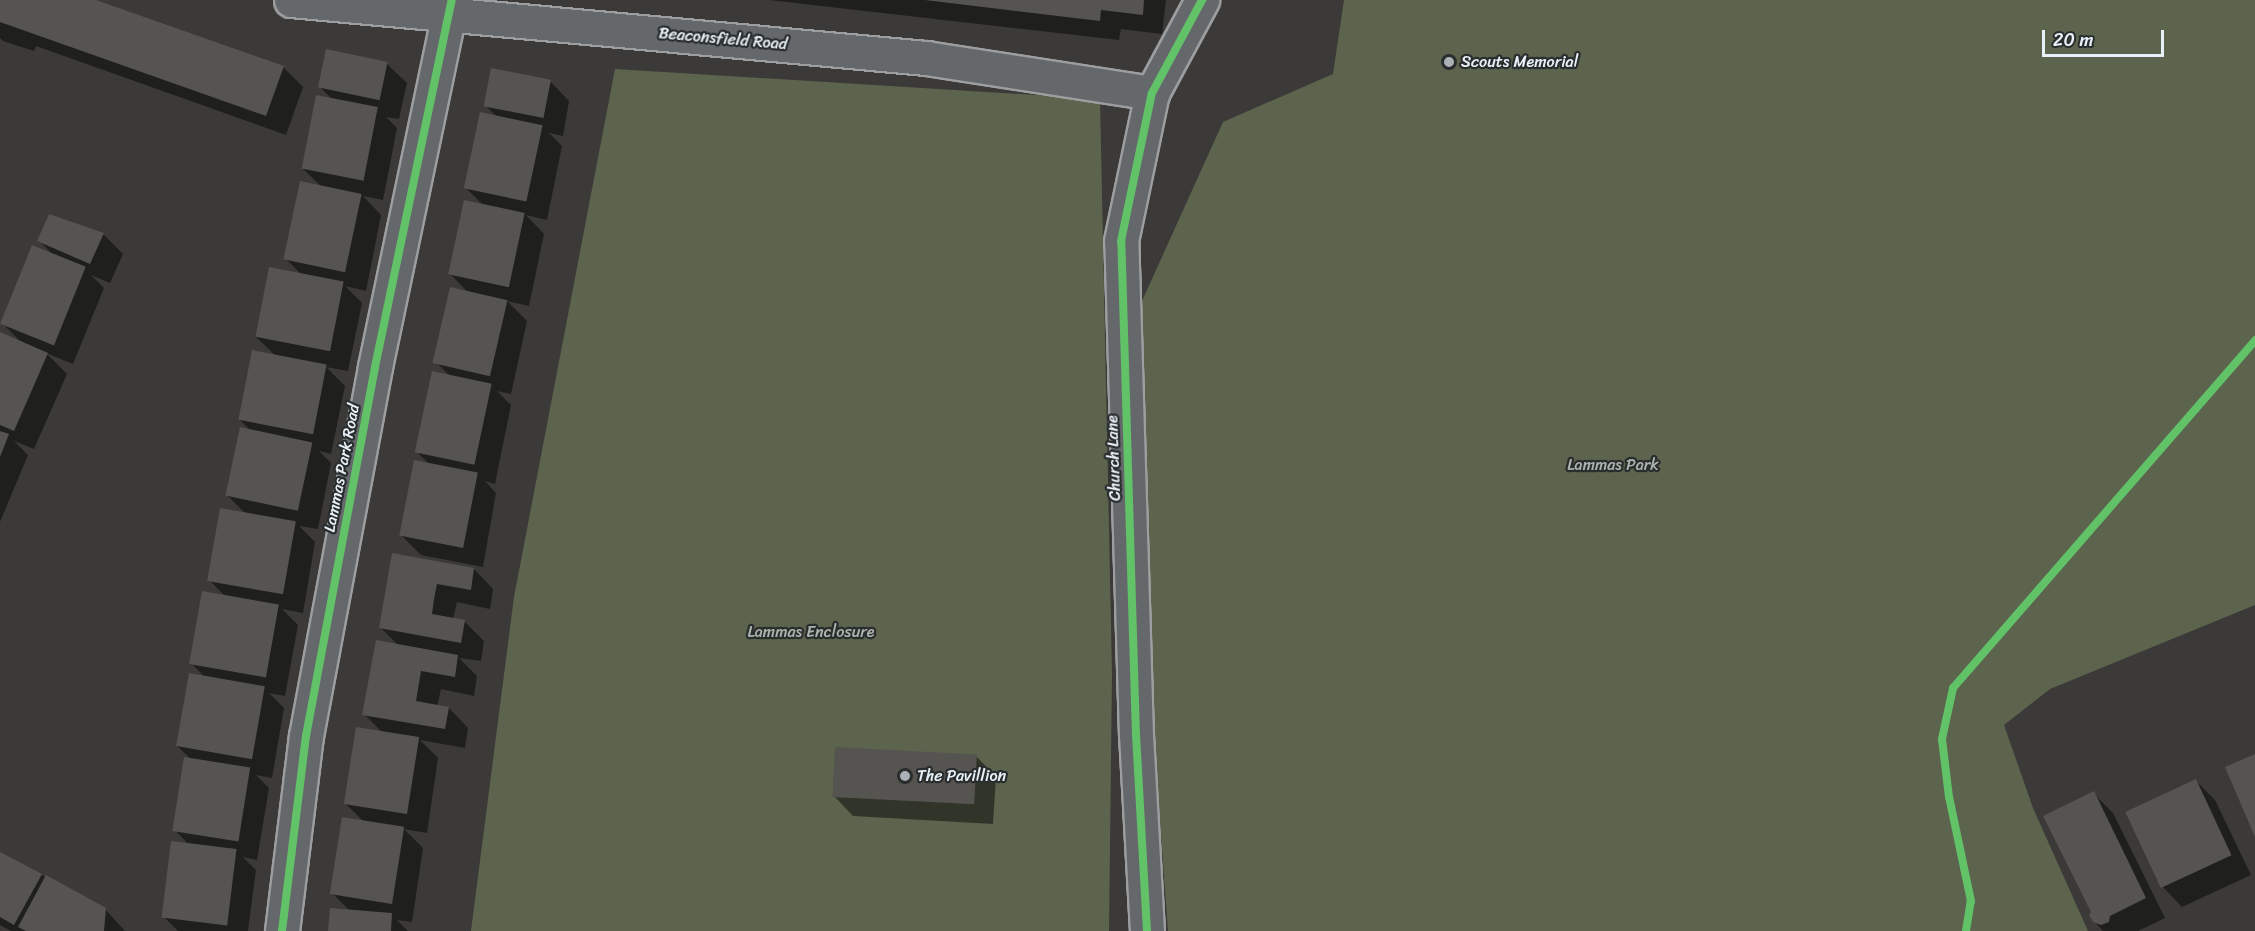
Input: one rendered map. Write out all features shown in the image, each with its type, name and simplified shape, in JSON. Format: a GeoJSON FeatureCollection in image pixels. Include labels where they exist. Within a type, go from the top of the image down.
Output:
{"type":"FeatureCollection","features":[{"type":"Feature","properties":{"kind":"street","name":"Beaconsfield Road"},"geometry":{"type":"LineString","coordinates":[[291,0],[451,7],[926,58],[1152,93]]}},
{"type":"Feature","properties":{"kind":"street","name":"Church Lane"},"geometry":{"type":"LineString","coordinates":[[1147,931],[1135,724],[1122,241],[1152,93],[1202,0]]}},
{"type":"Feature","properties":{"kind":"street","name":"Lammas Park Road"},"geometry":{"type":"LineString","coordinates":[[282,931],[310,713],[375,367],[451,7]]}},
{"type":"Feature","properties":{"kind":"green space","name":"Lammas Park"},"geometry":{"type":"Polygon","coordinates":[[[1344,0],[2255,0],[2255,605],[2050,689],[2004,725],[2033,808],[2088,931],[1168,931],[1142,572],[1142,301],[1223,122],[1333,74],[1344,0]]]}},
{"type":"Feature","properties":{"kind":"green space","name":"Lammas Enclosure"},"geometry":{"type":"Polygon","coordinates":[[[615,69],[1100,99],[1112,674],[1109,931],[471,931],[514,597],[615,69]]]}},
{"type":"Feature","properties":{"kind":"building"},"geometry":{"type":"Polygon","coordinates":[[[0,0],[96,0],[284,66],[266,116],[0,22],[0,0]]]}},
{"type":"Feature","properties":{"kind":"building"},"geometry":{"type":"Polygon","coordinates":[[[925,0],[1144,0],[1143,15],[1101,10],[1100,21],[925,0]]]}},
{"type":"Feature","properties":{"kind":"building"},"geometry":{"type":"Polygon","coordinates":[[[326,49],[388,62],[380,100],[318,87],[326,49]]]}},
{"type":"Feature","properties":{"kind":"building"},"geometry":{"type":"Polygon","coordinates":[[[491,68],[551,80],[543,118],[484,106],[491,68]]]}},
{"type":"Feature","properties":{"kind":"building"},"geometry":{"type":"Polygon","coordinates":[[[316,95],[378,107],[364,181],[302,169],[316,95]]]}},
{"type":"Feature","properties":{"kind":"building"},"geometry":{"type":"Polygon","coordinates":[[[480,112],[543,125],[526,202],[464,188],[480,112]]]}},
{"type":"Feature","properties":{"kind":"building"},"geometry":{"type":"Polygon","coordinates":[[[300,181],[362,194],[345,272],[283,259],[300,181]]]}},
{"type":"Feature","properties":{"kind":"building"},"geometry":{"type":"Polygon","coordinates":[[[464,200],[525,213],[509,287],[448,274],[464,200]]]}},
{"type":"Feature","properties":{"kind":"building"},"geometry":{"type":"Polygon","coordinates":[[[49,214],[104,233],[90,264],[37,241],[49,214]]]}},
{"type":"Feature","properties":{"kind":"building"},"geometry":{"type":"Polygon","coordinates":[[[32,245],[86,267],[54,346],[0,324],[32,245]]]}},
{"type":"Feature","properties":{"kind":"building"},"geometry":{"type":"Polygon","coordinates":[[[269,267],[344,282],[330,351],[255,337],[269,267]]]}},
{"type":"Feature","properties":{"kind":"building"},"geometry":{"type":"Polygon","coordinates":[[[450,287],[507,300],[490,376],[432,363],[450,287]]]}},
{"type":"Feature","properties":{"kind":"building"},"geometry":{"type":"Polygon","coordinates":[[[0,332],[48,353],[14,431],[0,425],[0,332]]]}},
{"type":"Feature","properties":{"kind":"building"},"geometry":{"type":"Polygon","coordinates":[[[252,350],[327,365],[313,434],[238,420],[252,350]]]}},
{"type":"Feature","properties":{"kind":"building"},"geometry":{"type":"Polygon","coordinates":[[[432,371],[492,384],[474,465],[415,452],[432,371]]]}},
{"type":"Feature","properties":{"kind":"building"},"geometry":{"type":"Polygon","coordinates":[[[240,427],[312,442],[298,511],[225,495],[240,427]]]}},
{"type":"Feature","properties":{"kind":"building"},"geometry":{"type":"Polygon","coordinates":[[[0,431],[9,434],[0,457],[0,431]]]}},
{"type":"Feature","properties":{"kind":"building"},"geometry":{"type":"Polygon","coordinates":[[[414,460],[478,472],[463,548],[399,536],[414,460]]]}},
{"type":"Feature","properties":{"kind":"building"},"geometry":{"type":"Polygon","coordinates":[[[220,508],[296,521],[283,594],[207,581],[220,508]]]}},
{"type":"Feature","properties":{"kind":"building"},"geometry":{"type":"Polygon","coordinates":[[[392,553],[474,568],[471,590],[437,584],[434,599],[432,614],[465,620],[461,643],[379,628],[392,553]]]}},
{"type":"Feature","properties":{"kind":"building"},"geometry":{"type":"Polygon","coordinates":[[[202,591],[279,605],[266,677],[189,664],[202,591]]]}},
{"type":"Feature","properties":{"kind":"building"},"geometry":{"type":"Polygon","coordinates":[[[376,640],[458,655],[455,677],[421,671],[416,701],[449,707],[445,729],[362,715],[376,640]]]}},
{"type":"Feature","properties":{"kind":"building"},"geometry":{"type":"Polygon","coordinates":[[[189,673],[265,686],[252,759],[176,746],[189,673]]]}},
{"type":"Feature","properties":{"kind":"building"},"geometry":{"type":"Polygon","coordinates":[[[356,727],[419,737],[407,814],[344,804],[356,727]]]}},
{"type":"Feature","properties":{"kind":"building","name":"The Pavillion"},"geometry":{"type":"Polygon","coordinates":[[[835,747],[977,754],[974,804],[832,797],[835,747]]]}},
{"type":"Feature","properties":{"kind":"building"},"geometry":{"type":"Polygon","coordinates":[[[2255,754],[2255,837],[2225,767],[2255,754]]]}},
{"type":"Feature","properties":{"kind":"building"},"geometry":{"type":"Polygon","coordinates":[[[184,757],[250,767],[238,842],[172,831],[184,757]]]}},
{"type":"Feature","properties":{"kind":"building"},"geometry":{"type":"Polygon","coordinates":[[[2196,779],[2231,855],[2161,888],[2125,812],[2196,779]]]}},
{"type":"Feature","properties":{"kind":"building"},"geometry":{"type":"Polygon","coordinates":[[[2094,791],[2146,898],[2110,916],[2109,922],[2101,925],[2093,922],[2089,915],[2091,912],[2043,816],[2094,791]]]}},
{"type":"Feature","properties":{"kind":"building"},"geometry":{"type":"Polygon","coordinates":[[[342,817],[404,827],[392,904],[330,894],[342,817]]]}},
{"type":"Feature","properties":{"kind":"building"},"geometry":{"type":"Polygon","coordinates":[[[171,841],[237,849],[227,925],[162,917],[171,841]]]}},
{"type":"Feature","properties":{"kind":"building"},"geometry":{"type":"Polygon","coordinates":[[[0,852],[42,874],[14,925],[0,917],[0,852]]]}},
{"type":"Feature","properties":{"kind":"building"},"geometry":{"type":"Polygon","coordinates":[[[46,875],[106,908],[104,931],[26,931],[18,927],[46,875]]]}},
{"type":"Feature","properties":{"kind":"building"},"geometry":{"type":"Polygon","coordinates":[[[330,908],[392,913],[391,931],[328,931],[330,908]]]}},
{"type":"Feature","properties":{"kind":"cycle path"},"geometry":{"type":"LineString","coordinates":[[282,931],[306,736],[375,367],[452,0]]}},
{"type":"Feature","properties":{"kind":"cycle path"},"geometry":{"type":"LineString","coordinates":[[1147,931],[1136,736],[1121,241],[1152,93],[1202,0]]}},
{"type":"Feature","properties":{"kind":"cycle path"},"geometry":{"type":"LineString","coordinates":[[1966,931],[1971,901],[1949,797],[1942,739],[1953,688],[2255,340]]}},
{"type":"Feature","properties":{"kind":"place","name":"Scouts Memorial"},"geometry":{"type":"Point","coordinates":[1449,62]}},
{"type":"Feature","properties":{"kind":"place","name":"The Pavillion"},"geometry":{"type":"Point","coordinates":[905,776]}}]}
